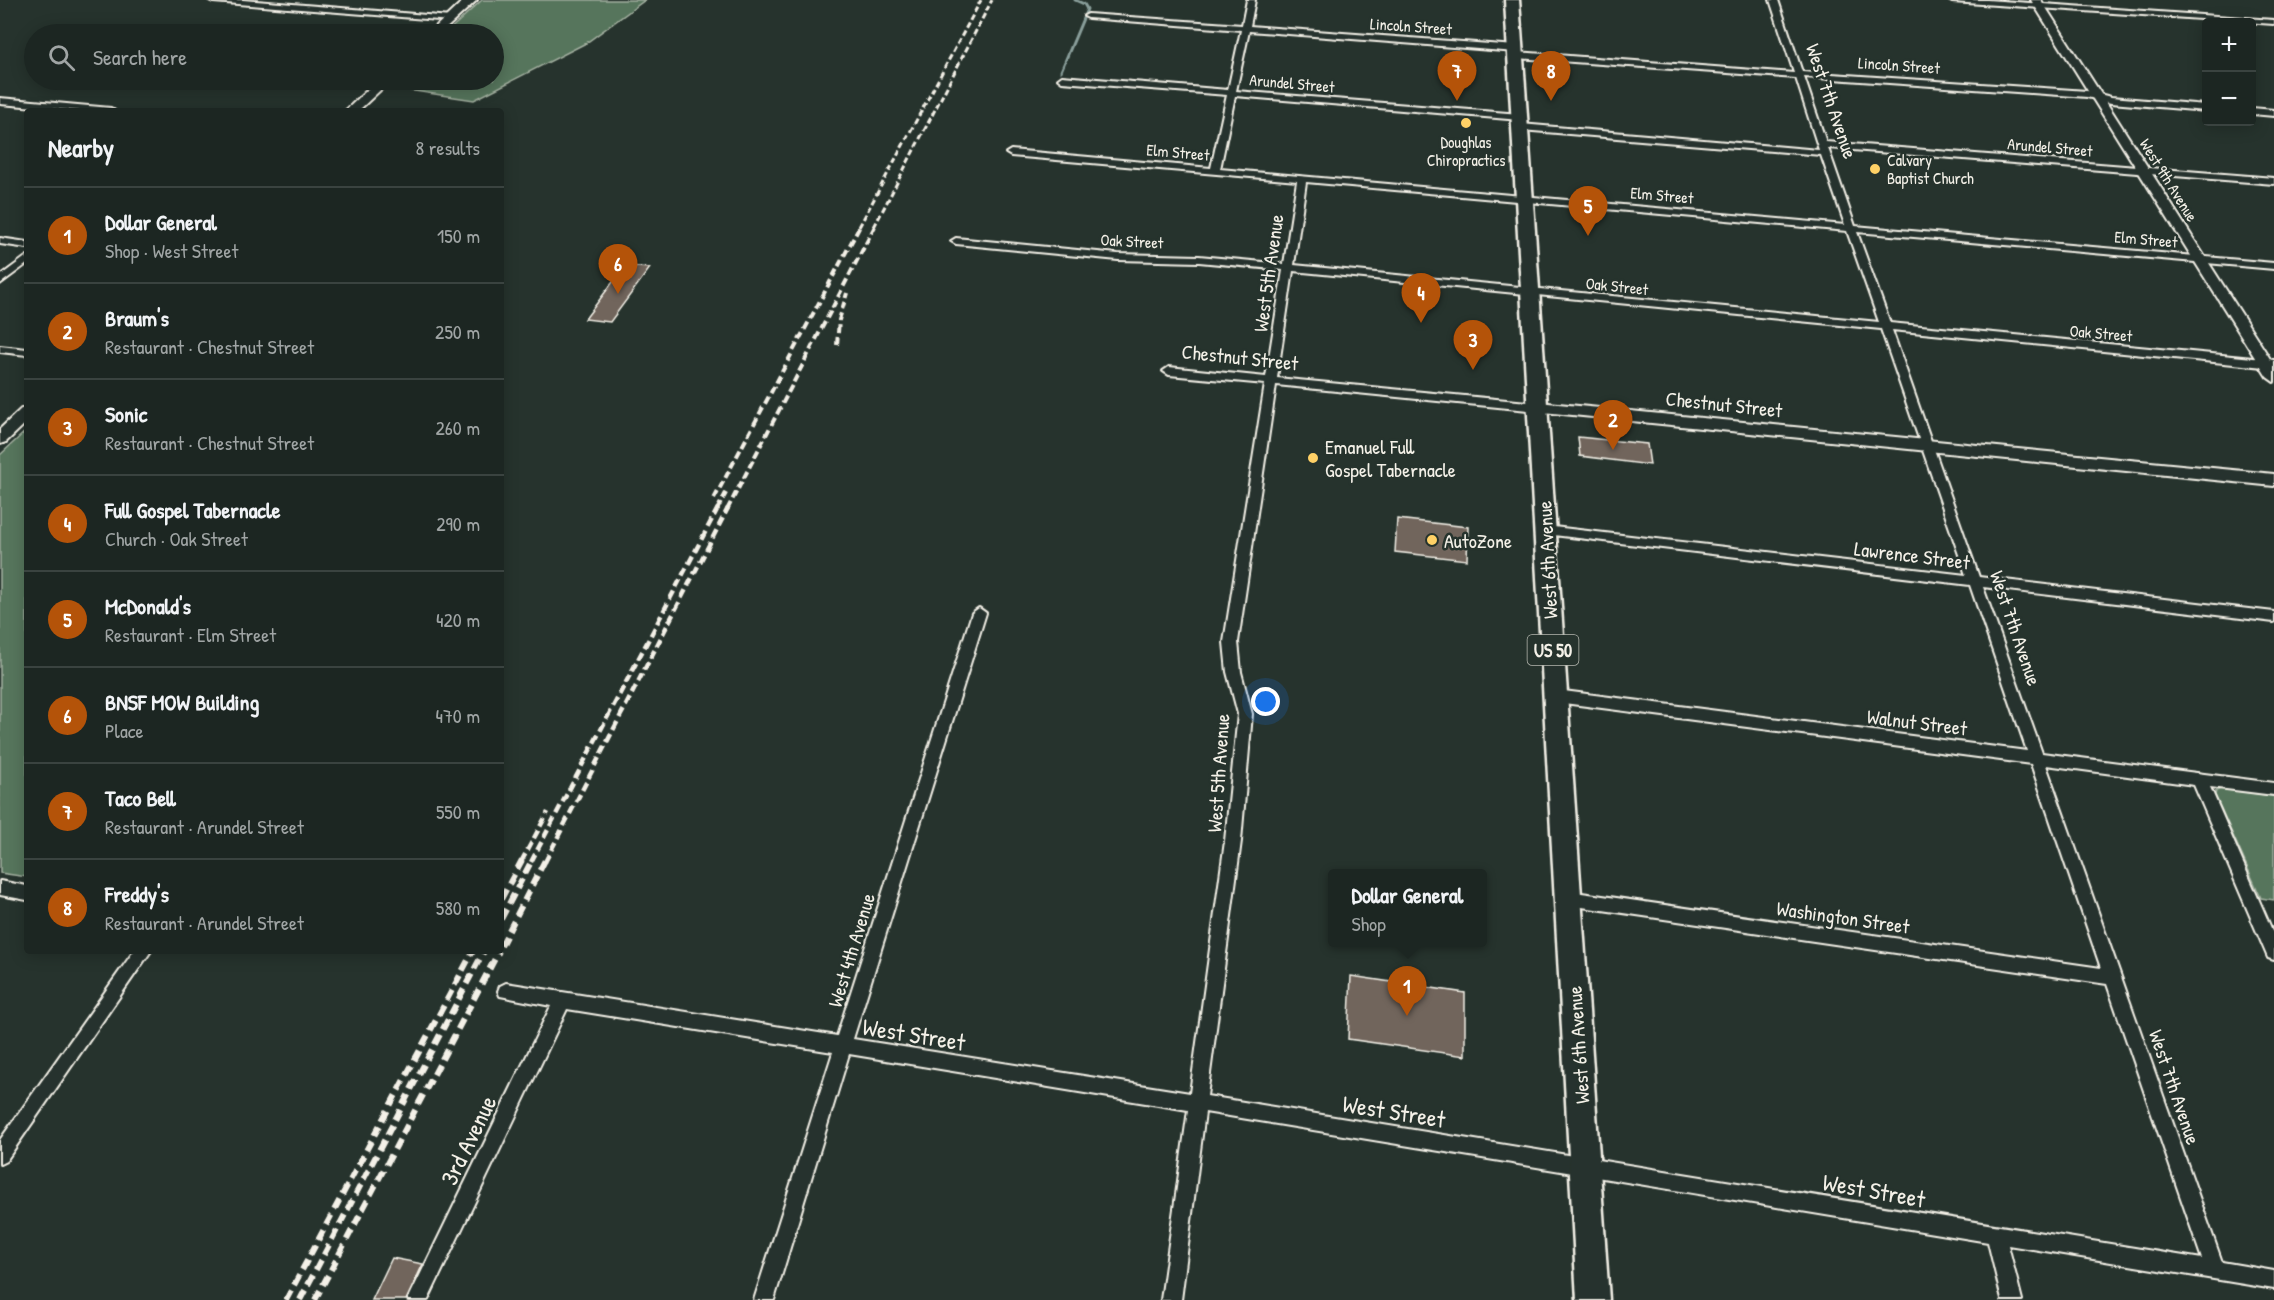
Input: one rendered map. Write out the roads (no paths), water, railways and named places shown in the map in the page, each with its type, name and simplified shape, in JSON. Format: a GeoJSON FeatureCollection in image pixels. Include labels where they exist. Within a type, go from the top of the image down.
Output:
{"type":"FeatureCollection","features":[{"type":"Feature","properties":{"kind":"main road"},"geometry":{"type":"LineString","coordinates":[[445,24],[471,0]]}},
{"type":"Feature","properties":{"kind":"main road","name":"West 6th Avenue"},"geometry":{"type":"LineString","coordinates":[[1512,0],[1593,1300]]}},
{"type":"Feature","properties":{"kind":"main road"},"geometry":{"type":"LineString","coordinates":[[354,108],[374,90]]}},
{"type":"Feature","properties":{"kind":"main road"},"geometry":{"type":"LineString","coordinates":[[0,438],[24,415]]}},
{"type":"Feature","properties":{"kind":"street"},"geometry":{"type":"LineString","coordinates":[[213,0],[451,19]]}},
{"type":"Feature","properties":{"kind":"street"},"geometry":{"type":"LineString","coordinates":[[1215,171],[1251,0]]}},
{"type":"Feature","properties":{"kind":"street","name":"West 7th Avenue"},"geometry":{"type":"LineString","coordinates":[[1774,0],[2215,1270]]}},
{"type":"Feature","properties":{"kind":"street"},"geometry":{"type":"LineString","coordinates":[[1952,0],[2038,3],[2274,22]]}},
{"type":"Feature","properties":{"kind":"street","name":"West 9th Avenue"},"geometry":{"type":"LineString","coordinates":[[2038,3],[2200,259],[2270,364],[2274,377]]}},
{"type":"Feature","properties":{"kind":"street","name":"Lincoln Street"},"geometry":{"type":"LineString","coordinates":[[1088,16],[1799,75],[1812,74],[2086,94],[2098,98],[2202,108]]}},
{"type":"Feature","properties":{"kind":"street","name":"Arundel Street"},"geometry":{"type":"LineString","coordinates":[[1062,79],[1824,149],[2274,181]]}},
{"type":"Feature","properties":{"kind":"street"},"geometry":{"type":"LineString","coordinates":[[0,101],[78,108]]}},
{"type":"Feature","properties":{"kind":"street"},"geometry":{"type":"LineString","coordinates":[[2256,111],[2274,113]]}},
{"type":"Feature","properties":{"kind":"street","name":"Elm Street"},"geometry":{"type":"LineString","coordinates":[[1011,153],[2274,266]]}},
{"type":"Feature","properties":{"kind":"street","name":"West 5th Avenue"},"geometry":{"type":"LineString","coordinates":[[1171,1300],[1233,841],[1245,714],[1234,672],[1231,642],[1302,178]]}},
{"type":"Feature","properties":{"kind":"street"},"geometry":{"type":"LineString","coordinates":[[0,241],[24,244]]}},
{"type":"Feature","properties":{"kind":"street","name":"Oak Street"},"geometry":{"type":"LineString","coordinates":[[956,241],[1118,257],[1199,260],[1289,268],[2270,364]]}},
{"type":"Feature","properties":{"kind":"street"},"geometry":{"type":"LineString","coordinates":[[0,281],[24,261]]}},
{"type":"Feature","properties":{"kind":"street"},"geometry":{"type":"LineString","coordinates":[[0,349],[24,352]]}},
{"type":"Feature","properties":{"kind":"street","name":"Chestnut Street"},"geometry":{"type":"LineString","coordinates":[[1169,371],[1928,446],[1949,446],[2274,480]]}},
{"type":"Feature","properties":{"kind":"street","name":"Lawrence Street"},"geometry":{"type":"LineString","coordinates":[[1545,530],[2274,617]]}},
{"type":"Feature","properties":{"kind":"street","name":"West 4th Avenue"},"geometry":{"type":"LineString","coordinates":[[764,1300],[979,613]]}},
{"type":"Feature","properties":{"kind":"street","name":"Walnut Street"},"geometry":{"type":"LineString","coordinates":[[1556,696],[2274,789]]}},
{"type":"Feature","properties":{"kind":"street"},"geometry":{"type":"LineString","coordinates":[[2199,779],[2274,953]]}},
{"type":"Feature","properties":{"kind":"street"},"geometry":{"type":"LineString","coordinates":[[0,888],[24,892]]}},
{"type":"Feature","properties":{"kind":"street","name":"Washington Street"},"geometry":{"type":"LineString","coordinates":[[1568,898],[2112,977]]}},
{"type":"Feature","properties":{"kind":"street"},"geometry":{"type":"LineString","coordinates":[[0,1155],[141,954]]}},
{"type":"Feature","properties":{"kind":"street","name":"West Street"},"geometry":{"type":"LineString","coordinates":[[506,991],[1585,1165],[2274,1280]]}},
{"type":"Feature","properties":{"kind":"street","name":"3rd Avenue"},"geometry":{"type":"LineString","coordinates":[[418,1300],[562,1000]]}},
{"type":"Feature","properties":{"kind":"street"},"geometry":{"type":"LineString","coordinates":[[1996,1235],[2012,1300]]}},
{"type":"Feature","properties":{"kind":"waterway"},"geometry":{"type":"LineString","coordinates":[[1061,71],[1087,9],[1084,4],[1075,0]]}},
{"type":"Feature","properties":{"kind":"railway"},"geometry":{"type":"LineString","coordinates":[[859,227],[981,0]]}},
{"type":"Feature","properties":{"kind":"railway"},"geometry":{"type":"LineString","coordinates":[[874,227],[992,0]]}},
{"type":"Feature","properties":{"kind":"railway"},"geometry":{"type":"LineString","coordinates":[[714,499],[860,226]]}},
{"type":"Feature","properties":{"kind":"railway"},"geometry":{"type":"LineString","coordinates":[[727,510],[875,226]]}},
{"type":"Feature","properties":{"kind":"railway"},"geometry":{"type":"LineString","coordinates":[[837,345],[839,320],[847,293]]}},
{"type":"Feature","properties":{"kind":"railway"},"geometry":{"type":"LineString","coordinates":[[717,510],[726,493]]}},
{"type":"Feature","properties":{"kind":"railway"},"geometry":{"type":"LineString","coordinates":[[531,862],[718,508]]}},
{"type":"Feature","properties":{"kind":"railway"},"geometry":{"type":"LineString","coordinates":[[545,862],[728,508]]}},
{"type":"Feature","properties":{"kind":"railway"},"geometry":{"type":"LineString","coordinates":[[521,862],[548,812]]}},
{"type":"Feature","properties":{"kind":"railway"},"geometry":{"type":"LineString","coordinates":[[504,893],[522,860]]}},
{"type":"Feature","properties":{"kind":"railway"},"geometry":{"type":"LineString","coordinates":[[504,913],[532,860]]}},
{"type":"Feature","properties":{"kind":"railway"},"geometry":{"type":"LineString","coordinates":[[504,940],[545,860]]}},
{"type":"Feature","properties":{"kind":"railway"},"geometry":{"type":"LineString","coordinates":[[286,1300],[471,954]]}},
{"type":"Feature","properties":{"kind":"railway"},"geometry":{"type":"LineString","coordinates":[[300,1300],[482,954]]}},
{"type":"Feature","properties":{"kind":"railway"},"geometry":{"type":"LineString","coordinates":[[315,1300],[497,954]]}},
{"type":"Feature","properties":{"kind":"place","name":"Taco Bell"},"geometry":{"type":"Point","coordinates":[1457,101]}},
{"type":"Feature","properties":{"kind":"place","name":"Freddy's"},"geometry":{"type":"Point","coordinates":[1551,101]}},
{"type":"Feature","properties":{"kind":"place","name":"Doughlas Chiropractics"},"geometry":{"type":"Point","coordinates":[1466,123]}},
{"type":"Feature","properties":{"kind":"place","name":"Calvary Baptist Church"},"geometry":{"type":"Point","coordinates":[1875,169]}},
{"type":"Feature","properties":{"kind":"place","name":"McDonald's"},"geometry":{"type":"Point","coordinates":[1588,236]}},
{"type":"Feature","properties":{"kind":"place","name":"BNSF MOW Building"},"geometry":{"type":"Point","coordinates":[618,294]}},
{"type":"Feature","properties":{"kind":"place","name":"Full Gospel Tabernacle"},"geometry":{"type":"Point","coordinates":[1421,323]}},
{"type":"Feature","properties":{"kind":"place","name":"Sonic"},"geometry":{"type":"Point","coordinates":[1473,370]}},
{"type":"Feature","properties":{"kind":"place","name":"Braum's"},"geometry":{"type":"Point","coordinates":[1613,450]}},
{"type":"Feature","properties":{"kind":"place","name":"Emanuel Full Gospel Tabernacle"},"geometry":{"type":"Point","coordinates":[1313,458]}},
{"type":"Feature","properties":{"kind":"place","name":"AutoZone"},"geometry":{"type":"Point","coordinates":[1432,540]}},
{"type":"Feature","properties":{"kind":"place","name":"Dollar General"},"geometry":{"type":"Point","coordinates":[1407,1016]}}]}
